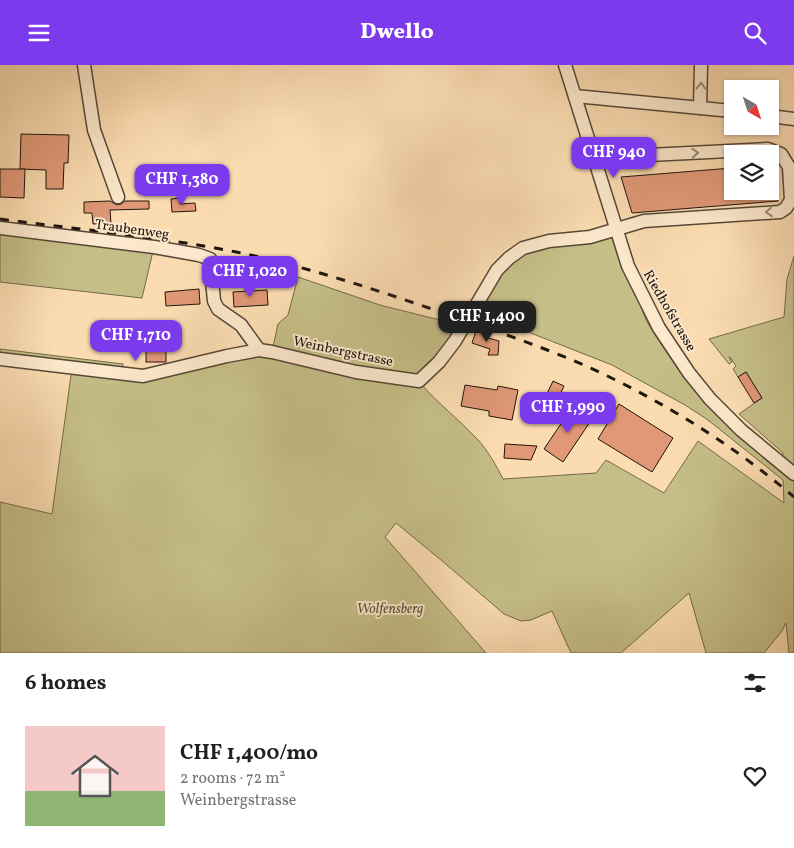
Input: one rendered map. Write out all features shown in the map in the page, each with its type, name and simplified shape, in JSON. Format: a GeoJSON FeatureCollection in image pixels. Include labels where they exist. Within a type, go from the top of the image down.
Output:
{"type":"FeatureCollection","features":[{"type":"Feature","properties":{"kind":"street"},"geometry":{"type":"LineString","coordinates":[[84,65],[94,130],[118,197]]}},
{"type":"Feature","properties":{"kind":"street","name":"Riedhofstrasse"},"geometry":{"type":"LineString","coordinates":[[565,65],[594,162],[619,229],[635,284],[658,328],[700,388],[727,417],[794,474]]}},
{"type":"Feature","properties":{"kind":"street"},"geometry":{"type":"LineString","coordinates":[[700,108],[701,65]]}},
{"type":"Feature","properties":{"kind":"street"},"geometry":{"type":"LineString","coordinates":[[575,96],[724,110]]}},
{"type":"Feature","properties":{"kind":"street"},"geometry":{"type":"LineString","coordinates":[[779,117],[794,119]]}},
{"type":"Feature","properties":{"kind":"street"},"geometry":{"type":"LineString","coordinates":[[594,162],[610,157],[768,149],[781,154],[789,167],[791,200],[786,208],[780,212],[644,221],[619,229]]}},
{"type":"Feature","properties":{"kind":"street","name":"Traubenweg"},"geometry":{"type":"LineString","coordinates":[[0,228],[154,247],[199,255],[210,259],[214,301],[218,309],[241,325],[259,350]]}},
{"type":"Feature","properties":{"kind":"street","name":"Weinbergstrasse"},"geometry":{"type":"LineString","coordinates":[[0,359],[143,376],[259,350],[356,372],[419,381],[455,341],[480,296],[508,257],[523,248],[538,244],[590,237],[619,229]]}},
{"type":"Feature","properties":{"kind":"green space"},"geometry":{"type":"Polygon","coordinates":[[[0,228],[154,247],[142,298],[0,282],[0,228]]]}},
{"type":"Feature","properties":{"kind":"green space","name":"Wolfensberg"},"geometry":{"type":"Polygon","coordinates":[[[615,230],[644,300],[644,316],[686,380],[730,428],[782,473],[783,453],[739,414],[762,398],[746,372],[738,377],[733,369],[736,366],[730,357],[732,362],[729,364],[709,339],[784,317],[787,279],[794,256],[794,653],[789,653],[786,623],[782,631],[764,653],[706,653],[689,593],[621,653],[571,653],[552,611],[531,620],[521,621],[504,614],[396,523],[385,537],[486,653],[0,653],[0,502],[52,514],[72,368],[0,359],[0,349],[123,364],[122,374],[272,352],[278,324],[288,315],[298,277],[380,305],[456,324],[456,331],[419,382],[478,440],[492,458],[503,479],[596,473],[606,460],[664,493],[698,441],[784,503],[783,480],[708,420],[685,405],[612,365],[518,328],[470,314],[509,258],[615,230]]]}},
{"type":"Feature","properties":{"kind":"building"},"geometry":{"type":"Polygon","coordinates":[[[21,134],[69,135],[68,163],[64,163],[63,189],[46,189],[46,170],[20,169],[21,134]]]}},
{"type":"Feature","properties":{"kind":"building"},"geometry":{"type":"Polygon","coordinates":[[[191,167],[192,177],[147,180],[147,170],[191,167]]]}},
{"type":"Feature","properties":{"kind":"building"},"geometry":{"type":"Polygon","coordinates":[[[0,169],[25,169],[24,198],[0,197],[0,169]]]}},
{"type":"Feature","properties":{"kind":"building"},"geometry":{"type":"Polygon","coordinates":[[[724,169],[724,200],[778,201],[632,213],[621,177],[724,169]]]}},
{"type":"Feature","properties":{"kind":"building"},"geometry":{"type":"Polygon","coordinates":[[[180,198],[180,204],[195,203],[196,211],[172,212],[171,199],[180,198]]]}},
{"type":"Feature","properties":{"kind":"building"},"geometry":{"type":"Polygon","coordinates":[[[110,201],[117,205],[125,201],[149,201],[149,209],[110,210],[111,223],[93,224],[92,213],[84,213],[84,202],[110,201]]]}},
{"type":"Feature","properties":{"kind":"building"},"geometry":{"type":"Polygon","coordinates":[[[199,289],[200,304],[166,306],[165,292],[199,289]]]}},
{"type":"Feature","properties":{"kind":"building"},"geometry":{"type":"Polygon","coordinates":[[[267,290],[268,305],[234,307],[233,292],[267,290]]]}},
{"type":"Feature","properties":{"kind":"building"},"geometry":{"type":"Polygon","coordinates":[[[476,331],[486,334],[485,337],[499,341],[498,355],[488,355],[490,349],[472,343],[476,331]]]}},
{"type":"Feature","properties":{"kind":"building"},"geometry":{"type":"Polygon","coordinates":[[[146,350],[166,350],[166,362],[146,362],[146,350]]]}},
{"type":"Feature","properties":{"kind":"building"},"geometry":{"type":"Polygon","coordinates":[[[746,372],[762,398],[754,403],[738,377],[746,372]]]}},
{"type":"Feature","properties":{"kind":"building"},"geometry":{"type":"Polygon","coordinates":[[[553,381],[564,386],[555,405],[544,400],[553,381]]]}},
{"type":"Feature","properties":{"kind":"building"},"geometry":{"type":"Polygon","coordinates":[[[465,385],[497,390],[498,386],[518,390],[512,420],[489,416],[489,411],[461,406],[465,385]]]}},
{"type":"Feature","properties":{"kind":"building"},"geometry":{"type":"Polygon","coordinates":[[[619,404],[673,438],[652,472],[598,439],[619,404]]]}},
{"type":"Feature","properties":{"kind":"building"},"geometry":{"type":"Polygon","coordinates":[[[573,406],[592,419],[563,462],[544,449],[573,406]]]}},
{"type":"Feature","properties":{"kind":"building"},"geometry":{"type":"Polygon","coordinates":[[[505,444],[537,446],[531,460],[504,458],[505,444]]]}},
{"type":"Feature","properties":{"kind":"railway"},"geometry":{"type":"LineString","coordinates":[[0,219],[154,238],[246,254],[341,279],[491,329],[584,365],[640,392],[720,440],[794,497]]}}]}
